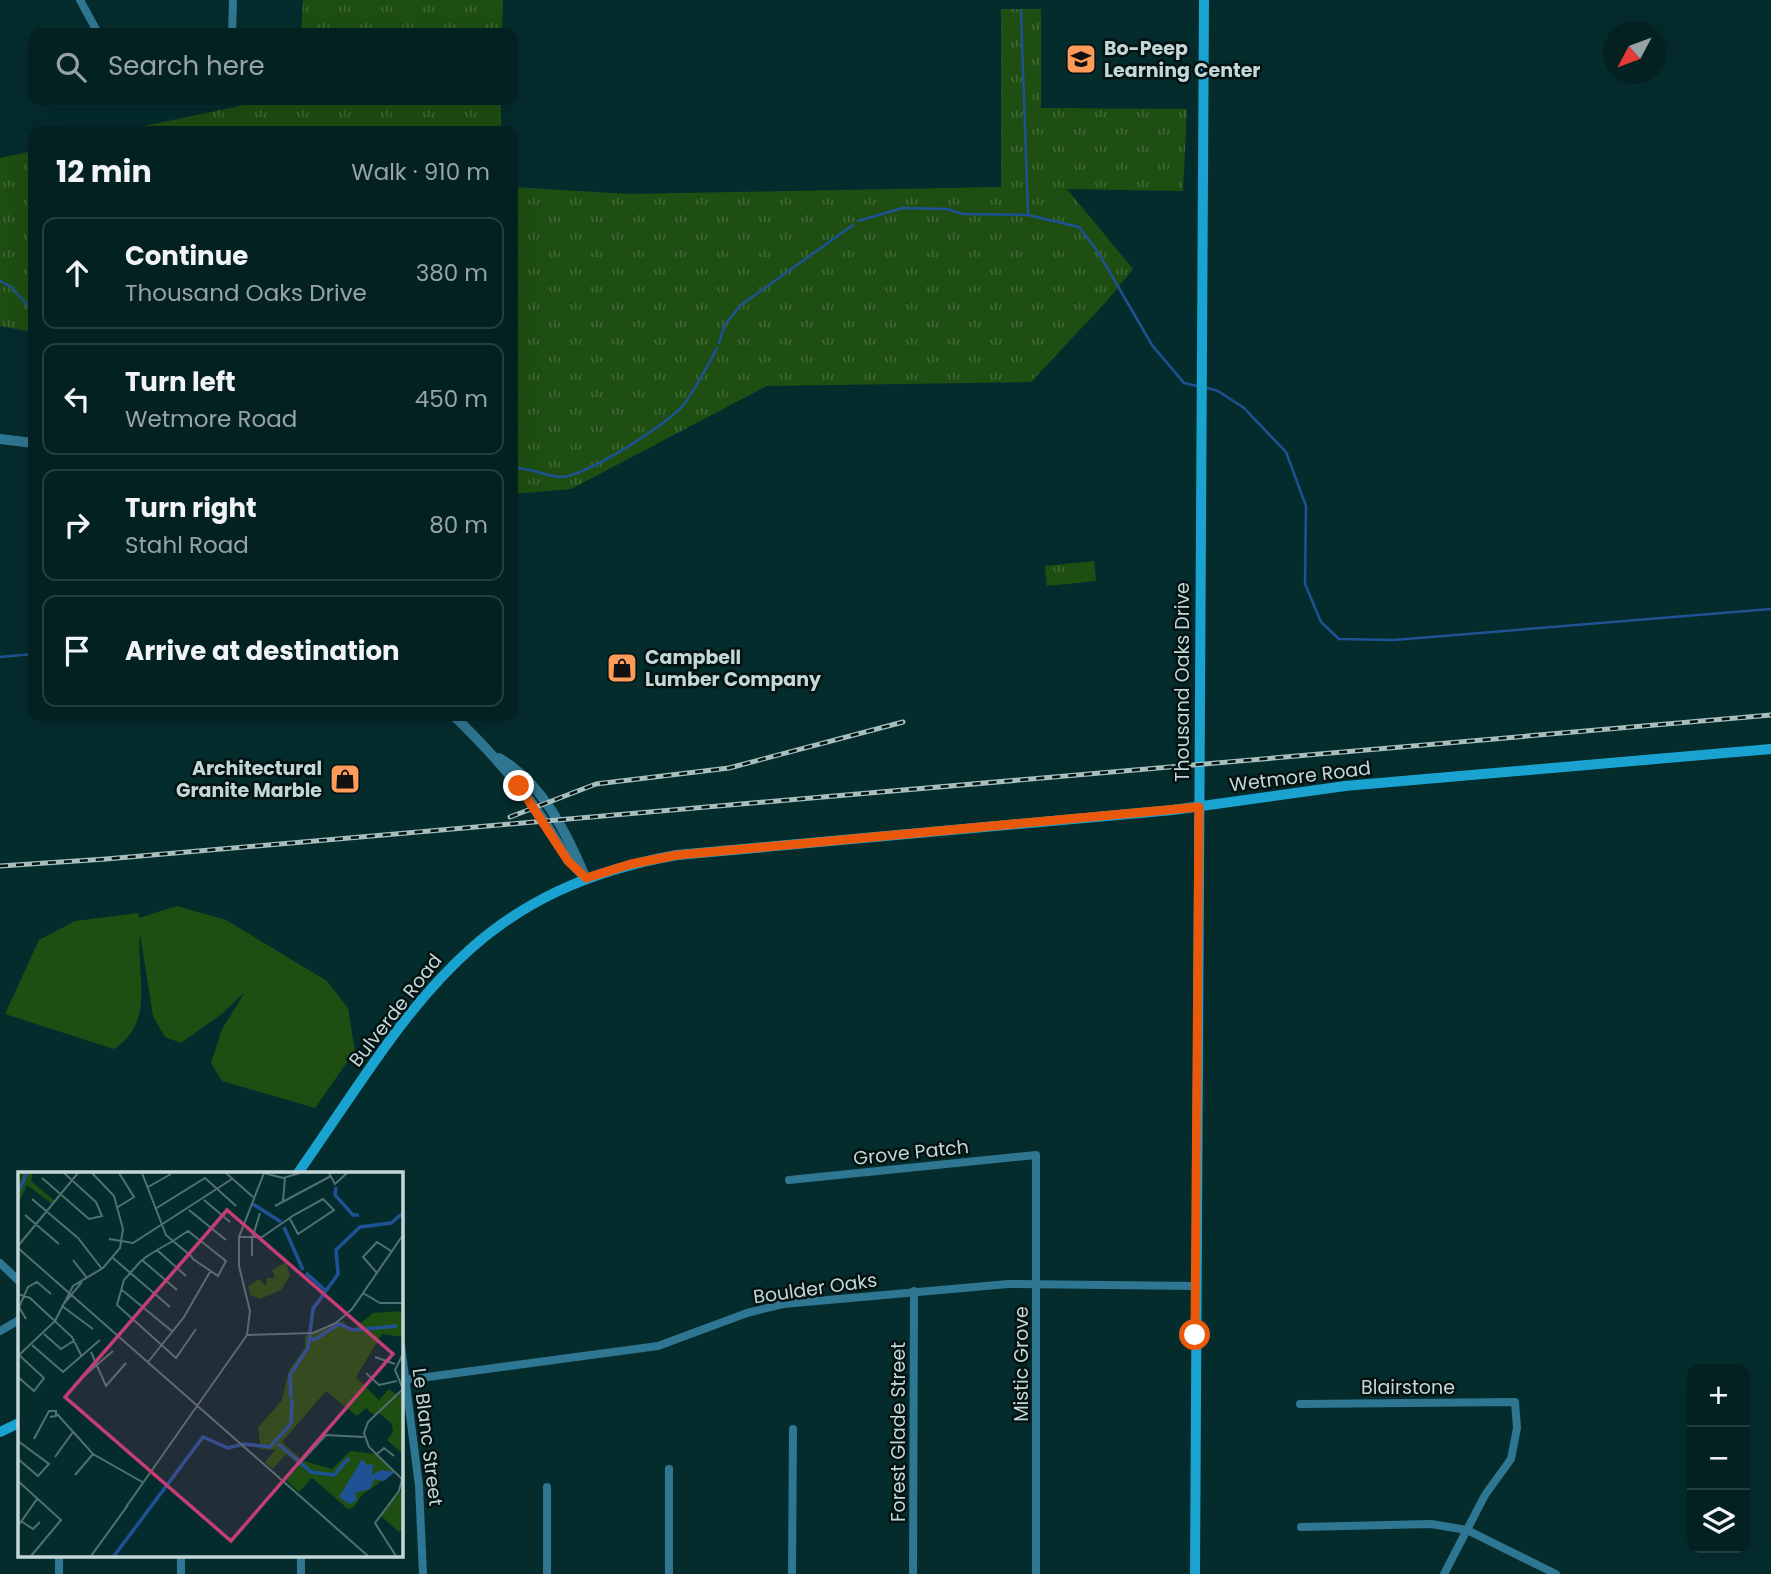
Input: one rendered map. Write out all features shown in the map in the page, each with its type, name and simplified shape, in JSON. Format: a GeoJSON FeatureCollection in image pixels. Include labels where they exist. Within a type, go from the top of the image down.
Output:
{"type":"FeatureCollection","features":[{"type":"Feature","properties":{"kind":"main road","name":"Thousand Oaks Drive"},"geometry":{"type":"LineString","coordinates":[[1195,1574],[1202,0]]}},
{"type":"Feature","properties":{"kind":"main road","name":"Wetmore Road"},"geometry":{"type":"LineString","coordinates":[[586,878],[631,864],[677,855],[1199,807],[1345,786],[1771,749]]}},
{"type":"Feature","properties":{"kind":"main road","name":"Bulverde Road"},"geometry":{"type":"LineString","coordinates":[[299,1172],[439,976],[511,915],[550,893],[586,878]]}},
{"type":"Feature","properties":{"kind":"main road"},"geometry":{"type":"LineString","coordinates":[[0,1432],[18,1423]]}},
{"type":"Feature","properties":{"kind":"street"},"geometry":{"type":"LineString","coordinates":[[80,0],[94,28]]}},
{"type":"Feature","properties":{"kind":"street"},"geometry":{"type":"LineString","coordinates":[[232,28],[233,0]]}},
{"type":"Feature","properties":{"kind":"street"},"geometry":{"type":"LineString","coordinates":[[0,439],[28,442]]}},
{"type":"Feature","properties":{"kind":"street"},"geometry":{"type":"LineString","coordinates":[[459,721],[495,756],[515,768],[546,803],[573,849],[586,878]]}},
{"type":"Feature","properties":{"kind":"street","name":"Grove Patch"},"geometry":{"type":"LineString","coordinates":[[789,1180],[1036,1155]]}},
{"type":"Feature","properties":{"kind":"street","name":"Mistic Grove"},"geometry":{"type":"LineString","coordinates":[[1035,1574],[1036,1155]]}},
{"type":"Feature","properties":{"kind":"street"},"geometry":{"type":"LineString","coordinates":[[0,1263],[18,1280]]}},
{"type":"Feature","properties":{"kind":"street","name":"Boulder Oaks"},"geometry":{"type":"LineString","coordinates":[[405,1380],[626,1352],[689,1337],[765,1308],[914,1291],[1037,1284],[1196,1286]]}},
{"type":"Feature","properties":{"kind":"street","name":"Forest Glade Street"},"geometry":{"type":"LineString","coordinates":[[913,1574],[914,1291]]}},
{"type":"Feature","properties":{"kind":"street"},"geometry":{"type":"LineString","coordinates":[[0,1331],[18,1321]]}},
{"type":"Feature","properties":{"kind":"street","name":"Le Blanc Street"},"geometry":{"type":"LineString","coordinates":[[402,1354],[419,1486],[423,1574]]}},
{"type":"Feature","properties":{"kind":"street","name":"Blairstone"},"geometry":{"type":"LineString","coordinates":[[1300,1404],[1515,1402],[1517,1428],[1511,1459],[1485,1495],[1467,1530]]}},
{"type":"Feature","properties":{"kind":"street"},"geometry":{"type":"LineString","coordinates":[[792,1574],[793,1429]]}},
{"type":"Feature","properties":{"kind":"street"},"geometry":{"type":"LineString","coordinates":[[668,1574],[669,1469]]}},
{"type":"Feature","properties":{"kind":"street"},"geometry":{"type":"LineString","coordinates":[[547,1486],[547,1574]]}},
{"type":"Feature","properties":{"kind":"street"},"geometry":{"type":"LineString","coordinates":[[1301,1527],[1431,1524],[1467,1530],[1556,1574]]}},
{"type":"Feature","properties":{"kind":"street"},"geometry":{"type":"LineString","coordinates":[[1444,1574],[1467,1530]]}},
{"type":"Feature","properties":{"kind":"street"},"geometry":{"type":"LineString","coordinates":[[58,1556],[59,1574]]}},
{"type":"Feature","properties":{"kind":"street"},"geometry":{"type":"LineString","coordinates":[[181,1556],[181,1574]]}},
{"type":"Feature","properties":{"kind":"street"},"geometry":{"type":"LineString","coordinates":[[301,1556],[301,1574]]}},
{"type":"Feature","properties":{"kind":"green space"},"geometry":{"type":"Polygon","coordinates":[[[303,0],[503,0],[502,28],[301,28],[303,0]]]}},
{"type":"Feature","properties":{"kind":"green space"},"geometry":{"type":"Polygon","coordinates":[[[1001,9],[1041,9],[1041,108],[1187,109],[1183,191],[1067,189],[1133,269],[1031,382],[767,386],[571,489],[518,494],[518,187],[629,194],[1001,187],[1001,9]]]}},
{"type":"Feature","properties":{"kind":"green space"},"geometry":{"type":"Polygon","coordinates":[[[244,105],[501,105],[501,126],[144,126],[244,105]]]}},
{"type":"Feature","properties":{"kind":"green space"},"geometry":{"type":"Polygon","coordinates":[[[28,152],[28,331],[0,326],[0,158],[28,152]]]}},
{"type":"Feature","properties":{"kind":"green space"},"geometry":{"type":"Polygon","coordinates":[[[1094,561],[1096,581],[1047,586],[1045,566],[1094,561]]]}},
{"type":"Feature","properties":{"kind":"green space"},"geometry":{"type":"Polygon","coordinates":[[[177,906],[226,920],[327,981],[348,1008],[355,1051],[315,1108],[222,1081],[211,1063],[222,1029],[245,992],[223,1013],[181,1043],[165,1037],[153,1016],[140,934],[140,1012],[127,1038],[114,1049],[5,1014],[39,940],[75,921],[138,913],[139,918],[177,906]]]}},
{"type":"Feature","properties":{"kind":"waterway"},"geometry":{"type":"LineString","coordinates":[[1021,11],[1028,214]]}},
{"type":"Feature","properties":{"kind":"waterway"},"geometry":{"type":"LineString","coordinates":[[858,221],[903,208],[947,209],[963,214],[1028,215],[1079,227],[1098,252],[1152,345],[1184,383],[1197,386]]}},
{"type":"Feature","properties":{"kind":"waterway"},"geometry":{"type":"LineString","coordinates":[[719,343],[725,324],[741,305],[853,225]]}},
{"type":"Feature","properties":{"kind":"waterway"},"geometry":{"type":"LineString","coordinates":[[0,281],[10,286],[28,306]]}},
{"type":"Feature","properties":{"kind":"waterway"},"geometry":{"type":"LineString","coordinates":[[518,468],[560,477],[571,475],[626,448],[677,412],[698,383],[717,348]]}},
{"type":"Feature","properties":{"kind":"waterway"},"geometry":{"type":"LineString","coordinates":[[1204,387],[1218,391],[1244,408],[1286,452],[1306,506],[1305,584],[1321,622],[1339,639],[1394,640],[1771,609]]}},
{"type":"Feature","properties":{"kind":"waterway"},"geometry":{"type":"LineString","coordinates":[[0,657],[28,654]]}},
{"type":"Feature","properties":{"kind":"railway"},"geometry":{"type":"LineString","coordinates":[[0,866],[1771,715]]}},
{"type":"Feature","properties":{"kind":"railway"},"geometry":{"type":"LineString","coordinates":[[510,817],[596,784],[729,768],[903,722]]}},
{"type":"Feature","properties":{"kind":"place","name":"Bo-Peep Learning Center"},"geometry":{"type":"Point","coordinates":[1081,59]}},
{"type":"Feature","properties":{"kind":"place","name":"Campbell Lumber Company"},"geometry":{"type":"Point","coordinates":[622,668]}},
{"type":"Feature","properties":{"kind":"place","name":"Architectural Granite Marble"},"geometry":{"type":"Point","coordinates":[345,779]}},
{"type":"Feature","properties":{"kind":"route"},"geometry":{"type":"LineString","coordinates":[[519,786],[544,820],[568,861],[586,878],[631,864],[677,855],[1199,807],[1195,1335]]}}]}
